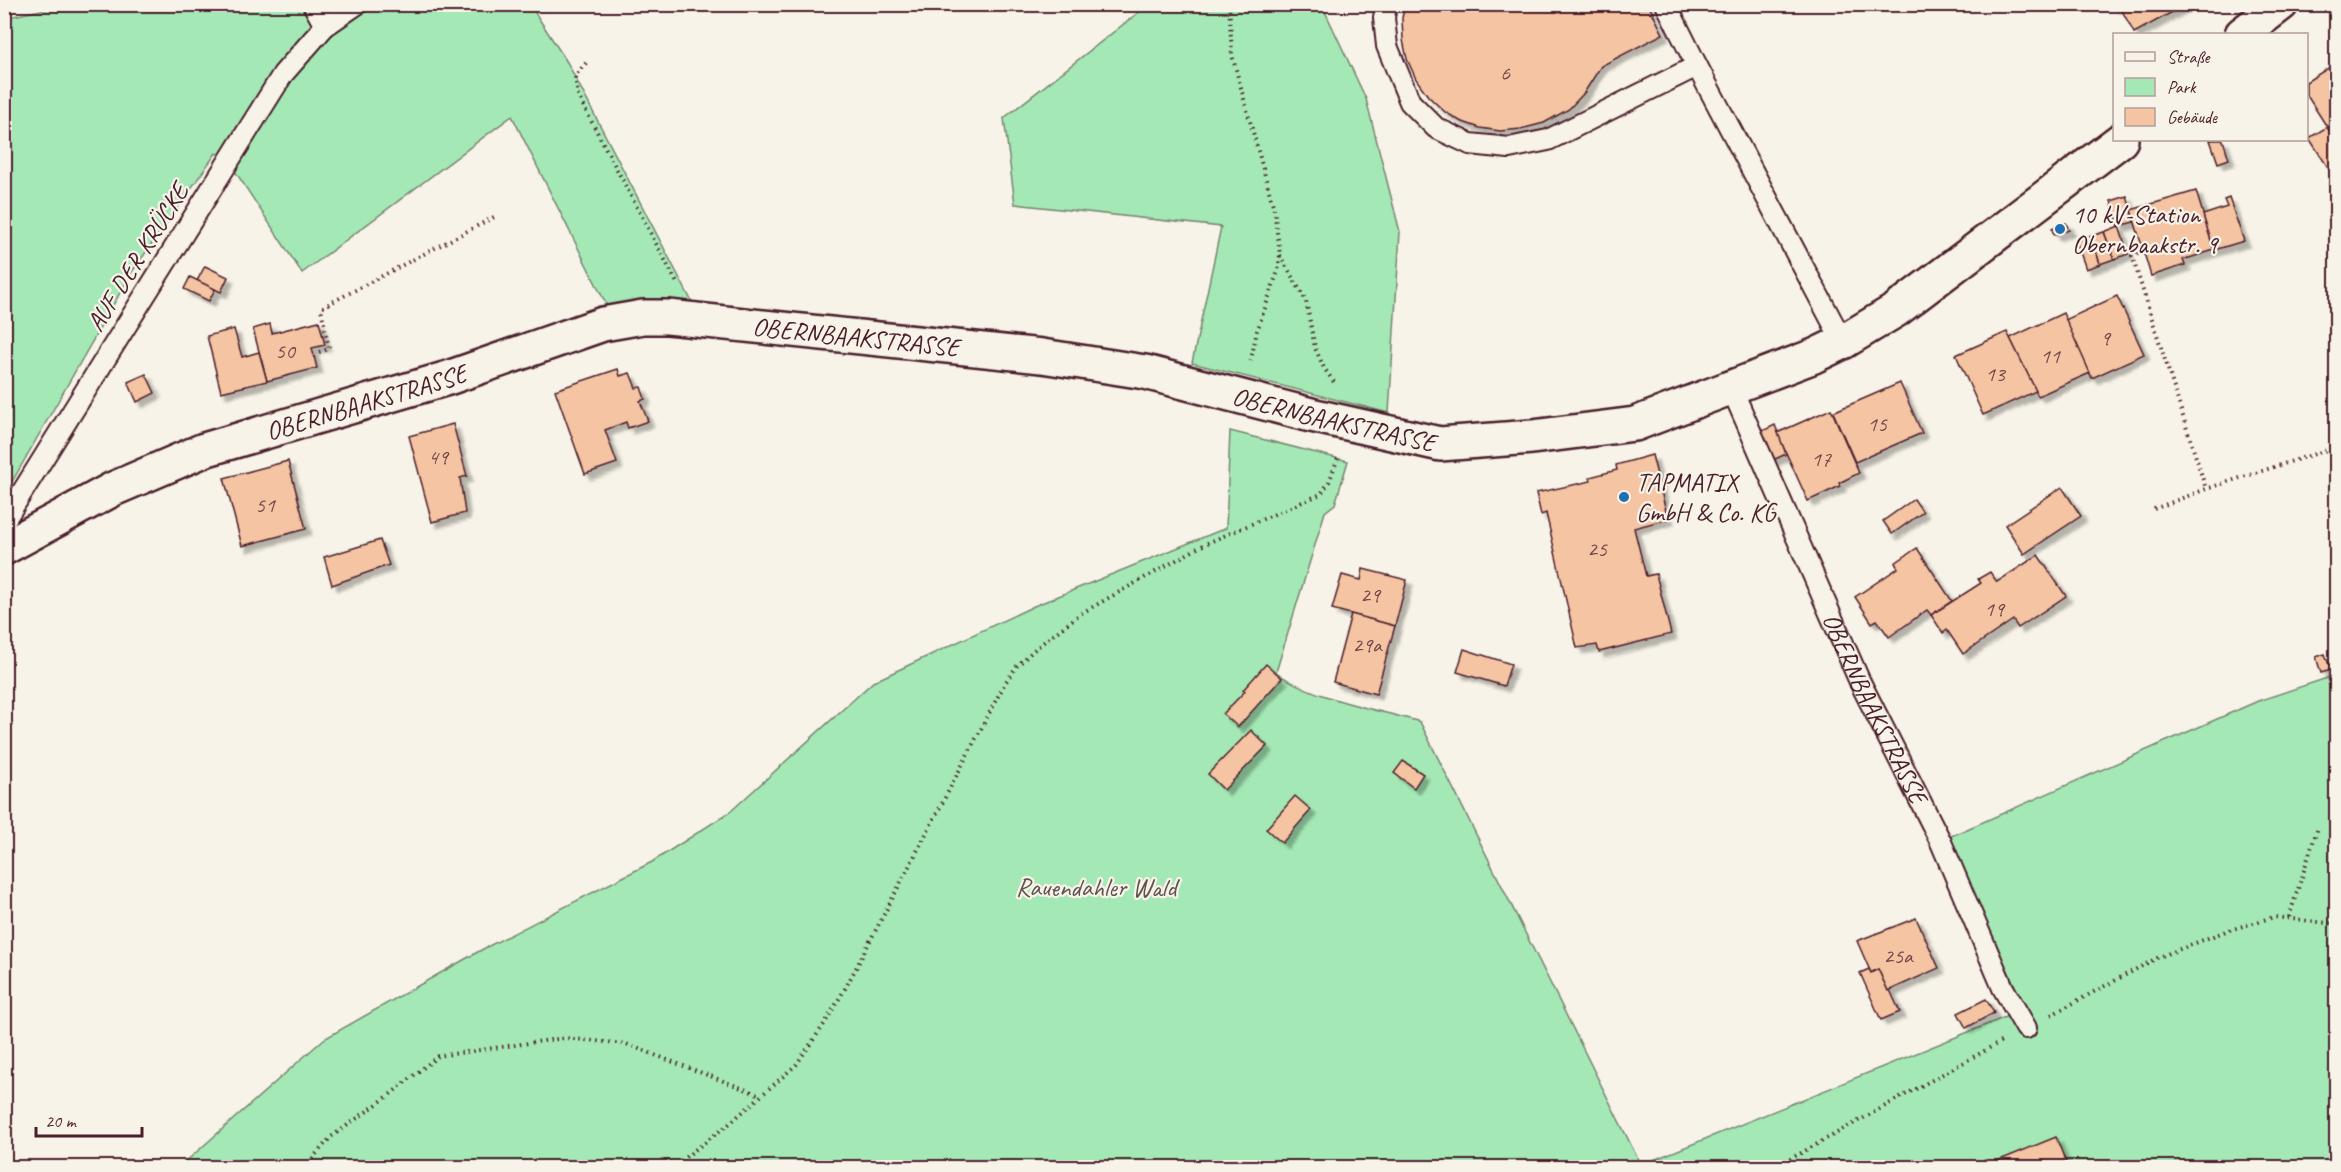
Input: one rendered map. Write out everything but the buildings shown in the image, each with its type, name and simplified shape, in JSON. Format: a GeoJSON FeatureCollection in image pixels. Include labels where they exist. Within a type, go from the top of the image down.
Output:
{"type":"FeatureCollection","features":[{"type":"Feature","properties":{"kind":"street"},"geometry":{"type":"LineString","coordinates":[[2243,33],[2275,6]]}},
{"type":"Feature","properties":{"kind":"street","name":"OBERNBAAKSTRASSE"},"geometry":{"type":"LineString","coordinates":[[4,548],[113,489],[204,450],[448,378],[603,324],[644,317],[697,320],[1042,356],[1145,372],[1350,424],[1440,444],[1532,437],[1635,424],[1814,356],[1843,342],[1896,310],[2120,141]]}},
{"type":"Feature","properties":{"kind":"lane"},"geometry":{"type":"LineString","coordinates":[[313,4],[325,26]]}},
{"type":"Feature","properties":{"kind":"lane","name":"AUF DER KRÜCKE"},"geometry":{"type":"LineString","coordinates":[[4,524],[283,74],[325,26],[357,4]]}},
{"type":"Feature","properties":{"kind":"lane"},"geometry":{"type":"LineString","coordinates":[[1386,4],[1384,18],[1387,46],[1410,102],[1436,128],[1470,144],[1509,148],[1548,140],[1697,66]]}},
{"type":"Feature","properties":{"kind":"lane"},"geometry":{"type":"LineString","coordinates":[[1666,4],[1843,342]]}},
{"type":"Feature","properties":{"kind":"lane","name":"OBERNBAAKSTRASSE"},"geometry":{"type":"LineString","coordinates":[[1731,387],[1860,682],[1940,840],[2003,988],[2026,1028]]}},
{"type":"Feature","properties":{"kind":"path"},"geometry":{"type":"LineString","coordinates":[[1229,4],[1232,55],[1257,154],[1274,208],[1280,255],[1278,271],[1257,331],[1243,397]]}},
{"type":"Feature","properties":{"kind":"path"},"geometry":{"type":"LineString","coordinates":[[586,63],[575,76],[578,96],[697,320]]}},
{"type":"Feature","properties":{"kind":"path"},"geometry":{"type":"LineString","coordinates":[[319,352],[329,349],[321,308],[496,216]]}},
{"type":"Feature","properties":{"kind":"path"},"geometry":{"type":"LineString","coordinates":[[2138,252],[2132,256],[2206,489]]}},
{"type":"Feature","properties":{"kind":"path"},"geometry":{"type":"LineString","coordinates":[[671,1167],[729,1124],[796,1065],[825,1023],[926,837],[1005,684],[1017,666],[1035,648],[1080,614],[1153,572],[1205,544],[1321,494],[1329,482],[1350,424],[1346,398],[1319,359],[1306,301],[1280,255]]}},
{"type":"Feature","properties":{"kind":"path"},"geometry":{"type":"LineString","coordinates":[[2154,509],[2206,489],[2337,447]]}},
{"type":"Feature","properties":{"kind":"path"},"geometry":{"type":"LineString","coordinates":[[2289,917],[2317,830]]}},
{"type":"Feature","properties":{"kind":"path"},"geometry":{"type":"LineString","coordinates":[[1774,1167],[2157,958],[2226,931],[2274,917],[2337,924]]}},
{"type":"Feature","properties":{"kind":"path"},"geometry":{"type":"LineString","coordinates":[[304,1167],[331,1137],[387,1097],[438,1056],[564,1038],[626,1044],[760,1095]]}},
{"type":"Feature","properties":{"kind":"green space"},"geometry":{"type":"Polygon","coordinates":[[[68,4],[530,5],[567,62],[692,302],[607,306],[512,116],[302,273],[233,168],[216,153],[132,272],[5,494],[4,18],[68,4]]]}},
{"type":"Feature","properties":{"kind":"green space"},"geometry":{"type":"Polygon","coordinates":[[[1148,5],[1322,5],[1366,99],[1400,232],[1389,413],[1192,363],[1221,227],[1015,204],[1004,118],[1148,5]]]}},
{"type":"Feature","properties":{"kind":"green space","name":"Rauendahler Wald"},"geometry":{"type":"Polygon","coordinates":[[[1230,431],[1348,461],[1335,504],[1325,512],[1276,672],[1290,681],[1326,696],[1420,722],[1641,1165],[2025,1009],[1949,837],[2258,701],[2336,675],[2336,1167],[175,1168],[191,1157],[324,1039],[483,949],[652,862],[730,812],[873,682],[1034,606],[1226,528],[1230,431]]]}},
{"type":"Feature","properties":{"kind":"place","name":"10 kV-Station Obernbaakstr. 9"},"geometry":{"type":"Point","coordinates":[2060,229]}},
{"type":"Feature","properties":{"kind":"place","name":"TAPMATIX GmbH & Co. KG"},"geometry":{"type":"Point","coordinates":[1624,497]}}]}
